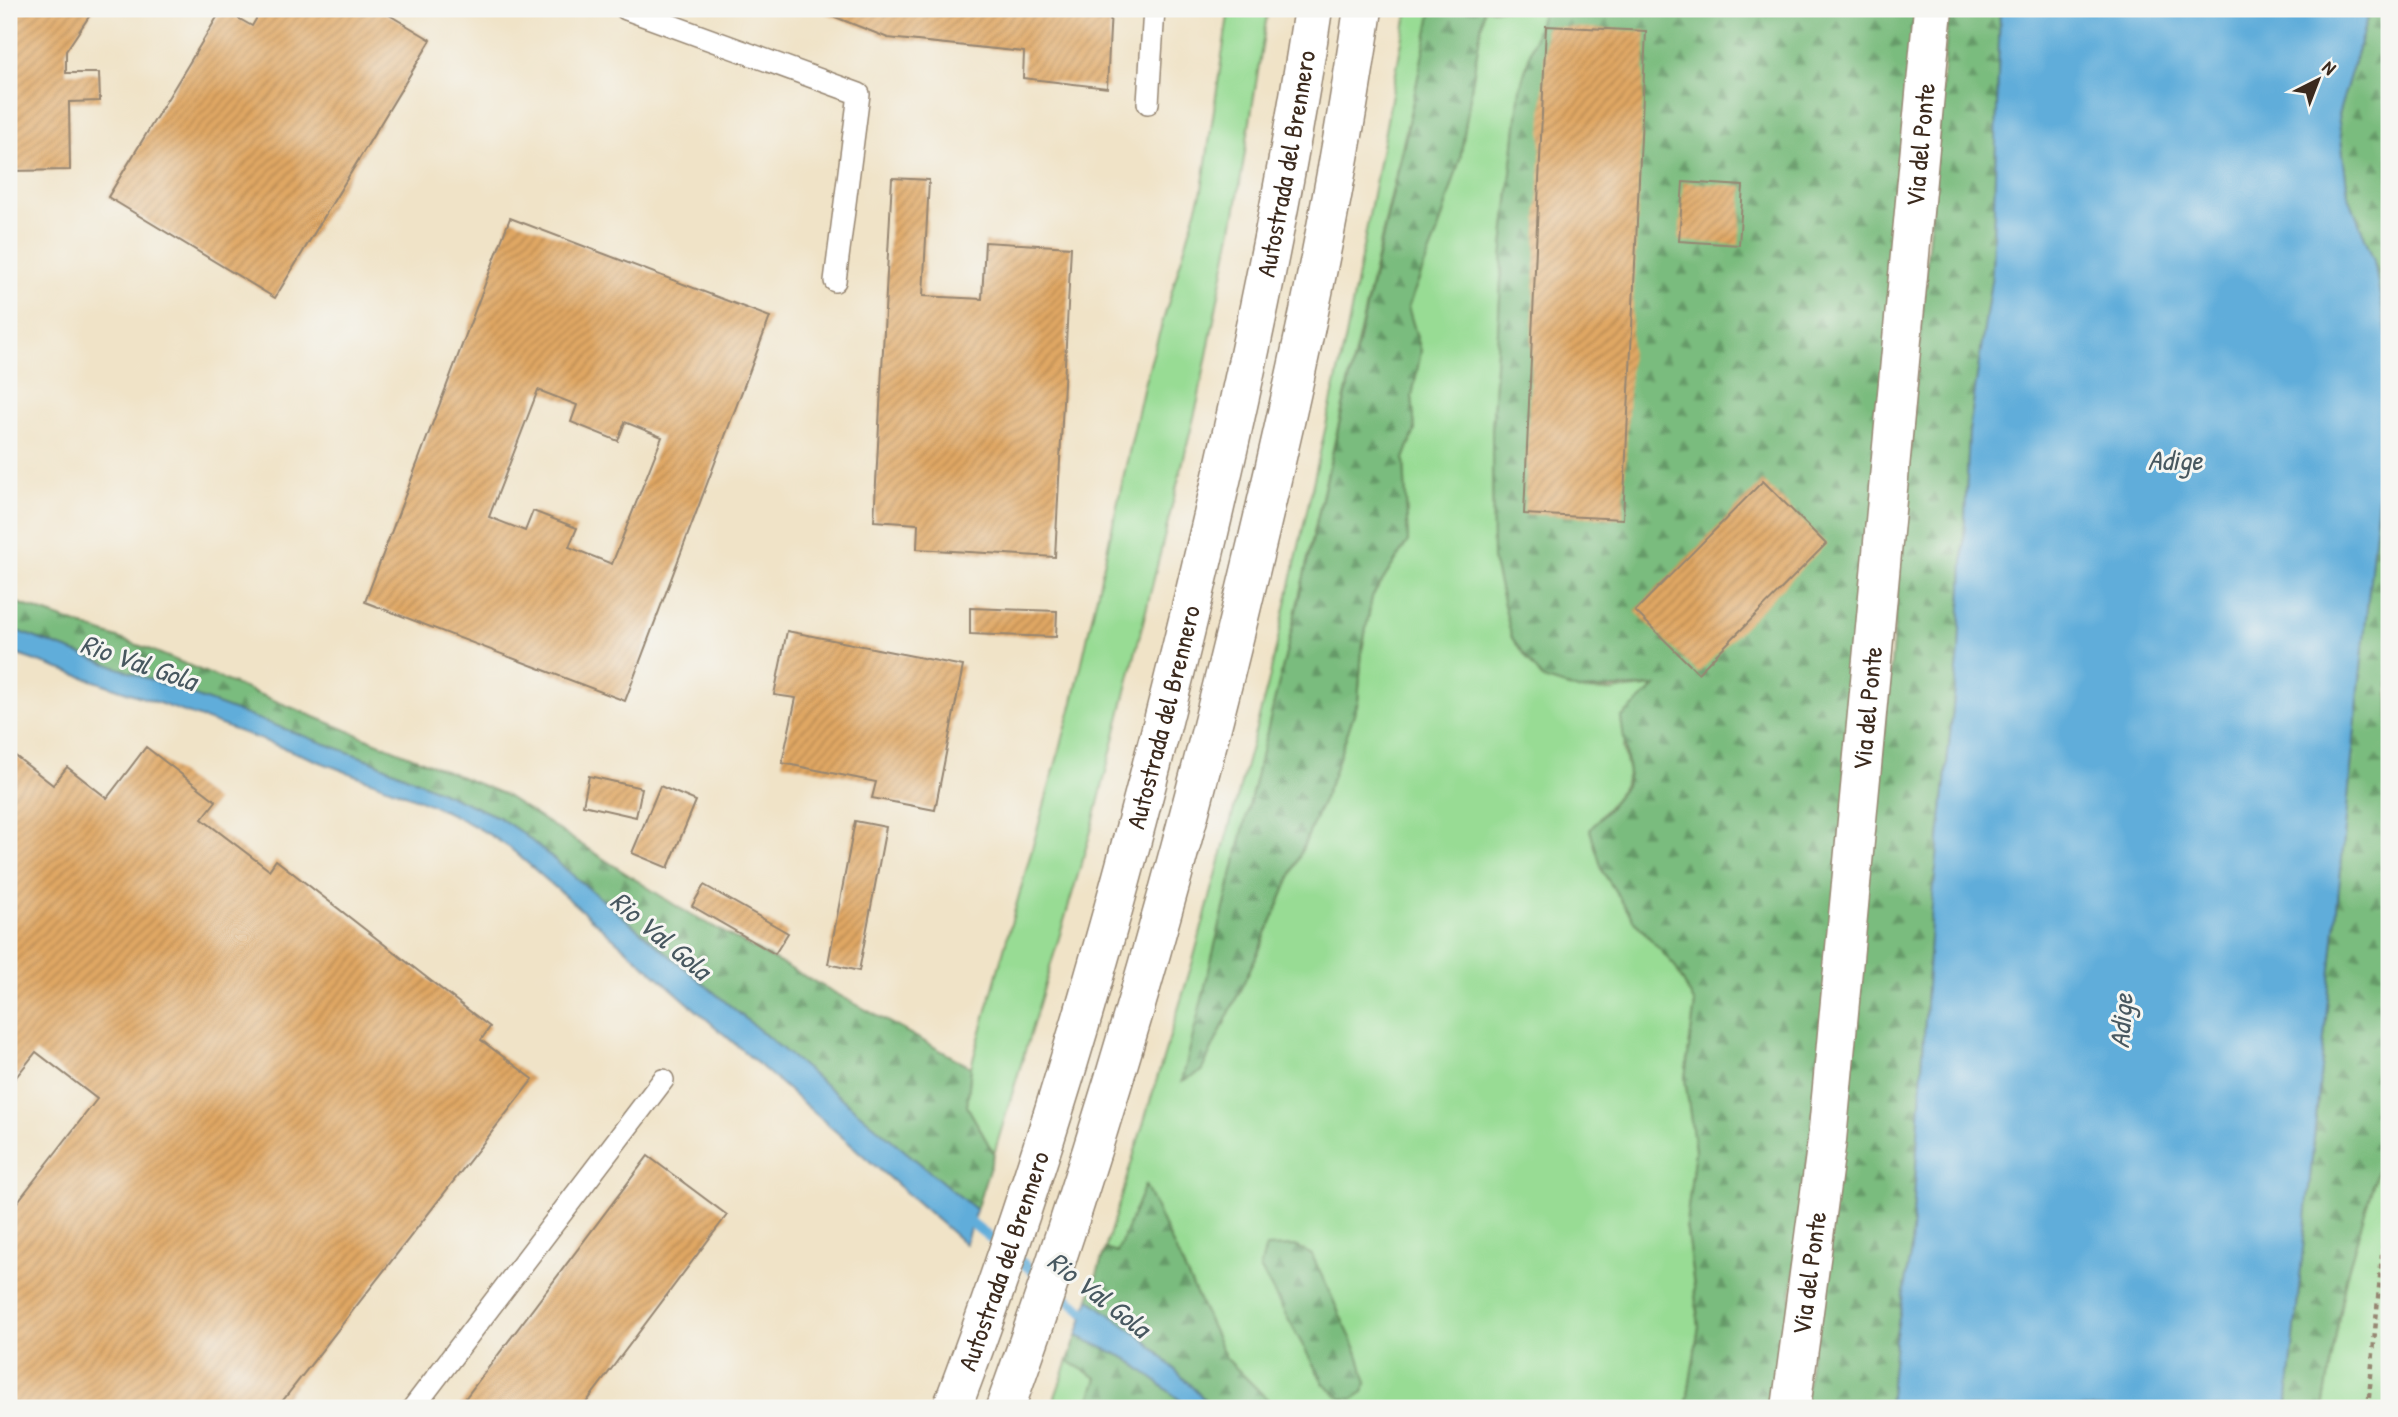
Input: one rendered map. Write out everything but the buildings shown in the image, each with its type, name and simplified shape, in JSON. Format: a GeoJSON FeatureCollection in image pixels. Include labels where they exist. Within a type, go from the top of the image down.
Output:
{"type":"FeatureCollection","features":[{"type":"Feature","properties":{"kind":"main road","name":"Autostrada del Brennero"},"geometry":{"type":"LineString","coordinates":[[952,1408],[995,1296],[1100,956],[1169,698],[1246,379],[1313,9]]}},
{"type":"Feature","properties":{"kind":"main road","name":"Autostrada del Brennero"},"geometry":{"type":"LineString","coordinates":[[1005,1408],[1034,1329],[1132,1021],[1219,706],[1307,334],[1363,9]]}},
{"type":"Feature","properties":{"kind":"main road","name":"Via del Ponte"},"geometry":{"type":"LineString","coordinates":[[1791,1408],[1827,1140],[1933,9]]}},
{"type":"Feature","properties":{"kind":"lane"},"geometry":{"type":"LineString","coordinates":[[626,9],[859,94],[835,281]]}},
{"type":"Feature","properties":{"kind":"lane"},"geometry":{"type":"LineString","coordinates":[[1148,103],[1154,9]]}},
{"type":"Feature","properties":{"kind":"lane"},"geometry":{"type":"LineString","coordinates":[[413,1408],[663,1080]]}},
{"type":"Feature","properties":{"kind":"path"},"geometry":{"type":"LineString","coordinates":[[2368,1408],[2385,1222]]}},
{"type":"Feature","properties":{"kind":"green space"},"geometry":{"type":"Polygon","coordinates":[[[1229,9],[1268,9],[1236,208],[1198,401],[1092,828],[994,1154],[967,1106],[971,1067],[1073,702],[1145,381],[1202,190],[1229,9]]]}},
{"type":"Feature","properties":{"kind":"green space"},"geometry":{"type":"Polygon","coordinates":[[[1408,9],[1432,9],[1289,641],[1183,1080],[1201,1072],[1260,948],[1330,784],[1358,702],[1362,650],[1372,597],[1408,541],[1404,459],[1415,430],[1412,396],[1421,351],[1408,307],[1437,234],[1460,159],[1484,9],[1543,9],[1520,89],[1503,248],[1492,431],[1493,559],[1512,638],[1543,679],[1578,690],[1610,691],[1657,686],[1623,748],[1629,773],[1620,792],[1590,830],[1603,872],[1635,922],[1675,966],[1695,1004],[1685,1078],[1695,1150],[1686,1224],[1699,1326],[1686,1408],[1276,1408],[1226,1358],[1145,1186],[1117,1253],[1105,1249],[1192,964],[1268,684],[1347,332],[1408,9]],[[1327,1290],[1294,1327],[1324,1384],[1367,1383],[1357,1351],[1327,1290]]]}},
{"type":"Feature","properties":{"kind":"green space"},"geometry":{"type":"Polygon","coordinates":[[[1432,9],[1484,9],[1460,159],[1437,234],[1408,307],[1421,351],[1412,396],[1415,430],[1404,459],[1408,541],[1372,597],[1362,650],[1358,702],[1330,784],[1260,948],[1201,1072],[1182,1081],[1289,641],[1406,136],[1432,9]]]}},
{"type":"Feature","properties":{"kind":"green space"},"geometry":{"type":"Polygon","coordinates":[[[1543,9],[1927,9],[1861,714],[1778,1408],[1686,1408],[1699,1326],[1686,1224],[1695,1150],[1685,1078],[1695,1004],[1675,966],[1635,922],[1603,872],[1590,830],[1618,796],[1629,774],[1621,718],[1656,686],[1578,690],[1543,679],[1512,638],[1493,559],[1492,432],[1503,248],[1520,89],[1543,9]]]}},
{"type":"Feature","properties":{"kind":"green space"},"geometry":{"type":"Polygon","coordinates":[[[1949,9],[2000,9],[1992,274],[1969,432],[1959,651],[1932,905],[1911,1249],[1895,1341],[1889,1408],[1804,1408],[1839,1140],[1891,665],[1949,9]]]}},
{"type":"Feature","properties":{"kind":"green space"},"geometry":{"type":"Polygon","coordinates":[[[2370,9],[2389,9],[2389,346],[2374,261],[2348,194],[2338,115],[2370,9]]]}},
{"type":"Feature","properties":{"kind":"green space"},"geometry":{"type":"Polygon","coordinates":[[[2389,389],[2389,1129],[2346,1277],[2323,1408],[2287,1408],[2389,389]]]}},
{"type":"Feature","properties":{"kind":"green space"},"geometry":{"type":"Polygon","coordinates":[[[9,600],[146,648],[503,794],[681,909],[971,1067],[967,1106],[994,1154],[976,1210],[522,833],[498,817],[372,761],[9,628],[9,600]]]}},
{"type":"Feature","properties":{"kind":"green space"},"geometry":{"type":"Polygon","coordinates":[[[2389,1129],[2389,1365],[2386,1408],[2323,1408],[2346,1277],[2389,1129]]]}},
{"type":"Feature","properties":{"kind":"green space"},"geometry":{"type":"Polygon","coordinates":[[[1145,1185],[1226,1358],[1276,1408],[1213,1408],[1146,1341],[1089,1299],[1105,1249],[1117,1253],[1145,1185]]]}},
{"type":"Feature","properties":{"kind":"green space"},"geometry":{"type":"Polygon","coordinates":[[[1296,1246],[1312,1255],[1357,1351],[1367,1383],[1363,1392],[1352,1399],[1340,1398],[1324,1384],[1260,1268],[1266,1247],[1296,1246]]]}},
{"type":"Feature","properties":{"kind":"green space"},"geometry":{"type":"Polygon","coordinates":[[[1077,1336],[1128,1359],[1190,1408],[1087,1408],[1097,1378],[1068,1361],[1077,1336]]]}},
{"type":"Feature","properties":{"kind":"green space"},"geometry":{"type":"Polygon","coordinates":[[[1068,1361],[1097,1378],[1087,1408],[1051,1408],[1068,1361]]]}},
{"type":"Feature","properties":{"kind":"water","name":"Adige"},"geometry":{"type":"Polygon","coordinates":[[[2000,9],[2370,9],[2338,115],[2348,194],[2374,261],[2389,346],[2389,389],[2287,1408],[1889,1408],[1895,1341],[1911,1249],[1932,905],[1959,651],[1969,432],[1992,274],[2000,9]]]}},
{"type":"Feature","properties":{"kind":"water"},"geometry":{"type":"Polygon","coordinates":[[[9,628],[372,761],[498,817],[522,833],[976,1210],[965,1244],[510,848],[489,834],[426,802],[382,785],[9,652],[9,628]]]}},
{"type":"Feature","properties":{"kind":"water"},"geometry":{"type":"Polygon","coordinates":[[[1089,1299],[1146,1341],[1213,1408],[1190,1408],[1128,1359],[1077,1336],[1089,1299]]]}},
{"type":"Feature","properties":{"kind":"waterway","name":"Rio Val Gola"},"geometry":{"type":"LineString","coordinates":[[963,1216],[1002,1247]]}},
{"type":"Feature","properties":{"kind":"waterway","name":"Rio Val Gola"},"geometry":{"type":"LineString","coordinates":[[1015,1257],[1096,1321]]}}]}
